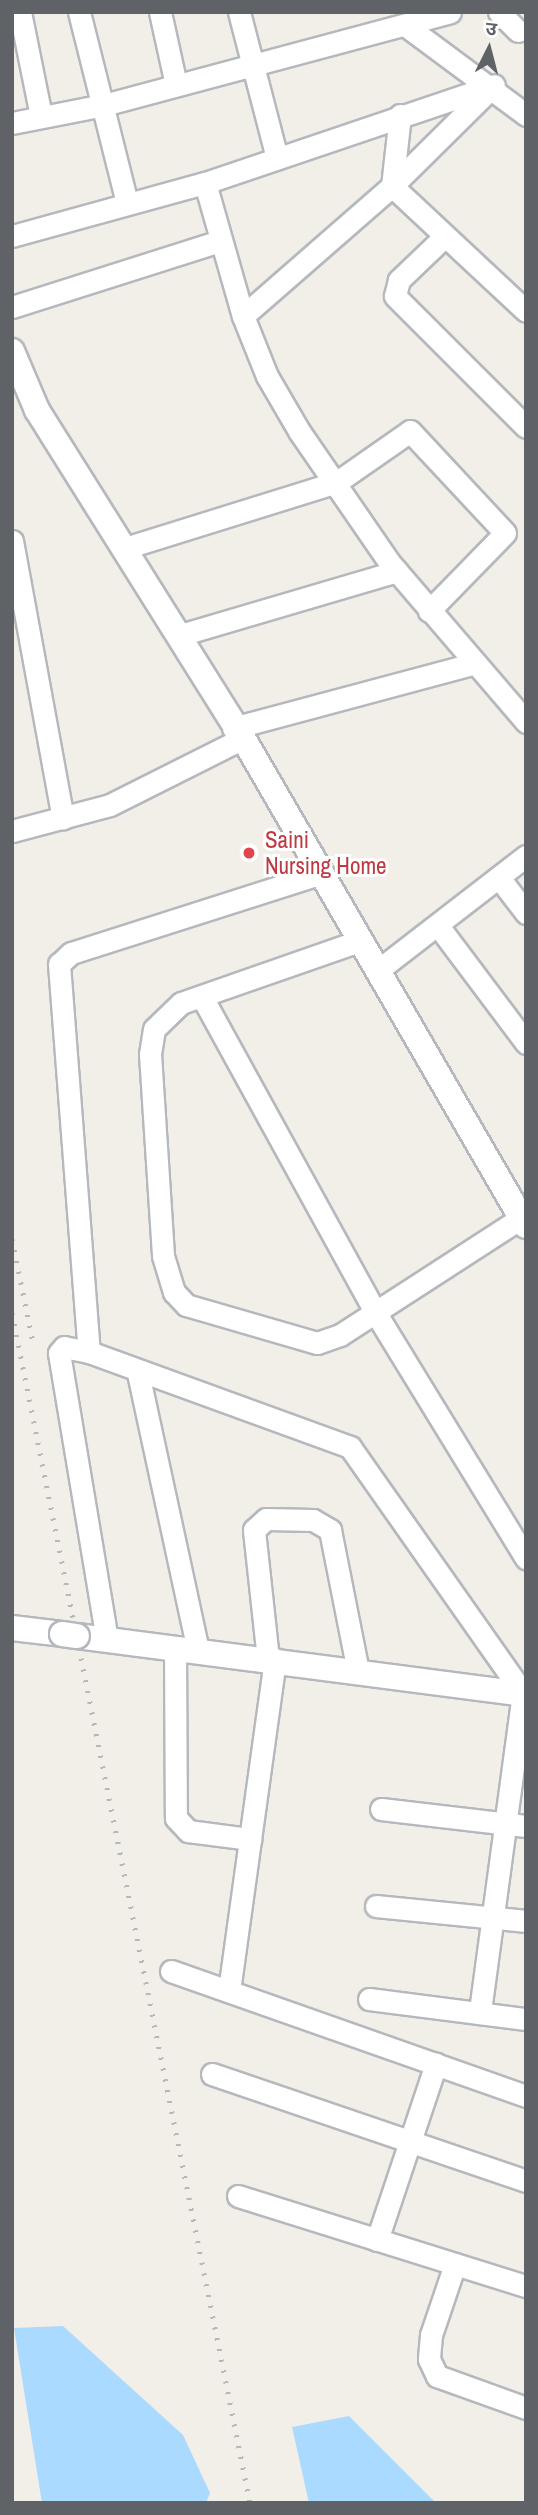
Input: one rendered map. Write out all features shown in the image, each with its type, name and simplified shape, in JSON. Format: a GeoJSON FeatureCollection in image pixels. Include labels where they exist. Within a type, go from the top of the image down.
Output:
{"type":"FeatureCollection","features":[{"type":"Feature","properties":{"kind":"street"},"geometry":{"type":"LineString","coordinates":[[20,12],[41,116]]}},
{"type":"Feature","properties":{"kind":"street"},"geometry":{"type":"LineString","coordinates":[[79,12],[127,202]]}},
{"type":"Feature","properties":{"kind":"street"},"geometry":{"type":"LineString","coordinates":[[160,12],[176,85]]}},
{"type":"Feature","properties":{"kind":"street"},"geometry":{"type":"LineString","coordinates":[[239,12],[277,158]]}},
{"type":"Feature","properties":{"kind":"street"},"geometry":{"type":"LineString","coordinates":[[12,123],[104,105],[450,12]]}},
{"type":"Feature","properties":{"kind":"street"},"geometry":{"type":"LineString","coordinates":[[499,12],[518,31]]}},
{"type":"Feature","properties":{"kind":"street"},"geometry":{"type":"LineString","coordinates":[[405,25],[494,85],[526,115]]}},
{"type":"Feature","properties":{"kind":"street"},"geometry":{"type":"LineString","coordinates":[[12,236],[127,202],[205,183],[494,85]]}},
{"type":"Feature","properties":{"kind":"street"},"geometry":{"type":"LineString","coordinates":[[243,316],[392,186],[494,85]]}},
{"type":"Feature","properties":{"kind":"street"},"geometry":{"type":"LineString","coordinates":[[392,186],[400,115]]}},
{"type":"Feature","properties":{"kind":"street"},"geometry":{"type":"LineString","coordinates":[[205,183],[243,316],[267,376],[397,571],[526,722]]}},
{"type":"Feature","properties":{"kind":"street"},"geometry":{"type":"LineString","coordinates":[[392,186],[526,311]]}},
{"type":"Feature","properties":{"kind":"street"},"geometry":{"type":"LineString","coordinates":[[445,236],[399,280],[395,296],[526,427]]}},
{"type":"Feature","properties":{"kind":"street"},"geometry":{"type":"LineString","coordinates":[[12,307],[220,241]]}},
{"type":"Feature","properties":{"kind":"street"},"geometry":{"type":"LineString","coordinates":[[12,351],[37,410],[180,635],[238,733],[523,1222],[374,1312],[317,1343],[186,1305],[174,1292],[163,1256],[150,1054],[167,1010],[359,941]]}},
{"type":"Feature","properties":{"kind":"street"},"geometry":{"type":"LineString","coordinates":[[125,548],[337,482],[401,434],[419,434],[503,528],[503,539],[429,611]]}},
{"type":"Feature","properties":{"kind":"street"},"geometry":{"type":"LineString","coordinates":[[12,541],[63,818]]}},
{"type":"Feature","properties":{"kind":"street"},"geometry":{"type":"LineString","coordinates":[[180,635],[397,571]]}},
{"type":"Feature","properties":{"kind":"street"},"geometry":{"type":"LineString","coordinates":[[12,831],[110,806],[238,733],[475,663]]}},
{"type":"Feature","properties":{"kind":"street"},"geometry":{"type":"LineString","coordinates":[[377,971],[439,927],[526,856]]}},
{"type":"Feature","properties":{"kind":"street"},"geometry":{"type":"LineString","coordinates":[[89,1352],[59,964],[71,953],[319,873]]}},
{"type":"Feature","properties":{"kind":"street"},"geometry":{"type":"LineString","coordinates":[[500,879],[526,912]]}},
{"type":"Feature","properties":{"kind":"street"},"geometry":{"type":"LineString","coordinates":[[439,927],[526,1043]]}},
{"type":"Feature","properties":{"kind":"street"},"geometry":{"type":"LineString","coordinates":[[202,997],[374,1312],[526,1558]]}},
{"type":"Feature","properties":{"kind":"street"},"geometry":{"type":"LineString","coordinates":[[106,1639],[59,1353],[65,1347],[89,1352],[138,1373],[349,1447],[524,1694],[516,1825],[493,1918],[480,2013]]}},
{"type":"Feature","properties":{"kind":"street"},"geometry":{"type":"LineString","coordinates":[[138,1373],[186,1648],[179,1826],[250,1839]]}},
{"type":"Feature","properties":{"kind":"street"},"geometry":{"type":"LineString","coordinates":[[229,1991],[271,1659],[254,1530],[266,1520],[313,1520],[330,1530],[358,1671]]}},
{"type":"Feature","properties":{"kind":"street"},"geometry":{"type":"LineString","coordinates":[[12,1628],[186,1648],[524,1694]]}},
{"type":"Feature","properties":{"kind":"street"},"geometry":{"type":"LineString","coordinates":[[381,1808],[516,1825]]}},
{"type":"Feature","properties":{"kind":"street"},"geometry":{"type":"LineString","coordinates":[[376,1906],[526,1921]]}},
{"type":"Feature","properties":{"kind":"street"},"geometry":{"type":"LineString","coordinates":[[171,1971],[526,2096]]}},
{"type":"Feature","properties":{"kind":"street"},"geometry":{"type":"LineString","coordinates":[[369,1999],[526,2019]]}},
{"type":"Feature","properties":{"kind":"street"},"geometry":{"type":"LineString","coordinates":[[377,2240],[436,2064]]}},
{"type":"Feature","properties":{"kind":"street"},"geometry":{"type":"LineString","coordinates":[[212,2074],[526,2181]]}},
{"type":"Feature","properties":{"kind":"street"},"geometry":{"type":"LineString","coordinates":[[238,2196],[526,2286]]}},
{"type":"Feature","properties":{"kind":"street"},"geometry":{"type":"LineString","coordinates":[[455,2264],[431,2335],[429,2358],[437,2376],[526,2408]]}},
{"type":"Feature","properties":{"kind":"water"},"geometry":{"type":"Polygon","coordinates":[[[63,2326],[183,2435],[210,2493],[206,2503],[42,2503],[14,2328],[63,2326]]]}},
{"type":"Feature","properties":{"kind":"water"},"geometry":{"type":"Polygon","coordinates":[[[349,2416],[436,2503],[309,2503],[292,2427],[349,2416]]]}},
{"type":"Feature","properties":{"kind":"railway"},"geometry":{"type":"LineString","coordinates":[[12,1239],[33,1342]]}},
{"type":"Feature","properties":{"kind":"railway"},"geometry":{"type":"LineString","coordinates":[[12,1313],[250,2503]]}},
{"type":"Feature","properties":{"kind":"place","name":"Saini Nursing Home"},"geometry":{"type":"Point","coordinates":[249,853]}}]}
